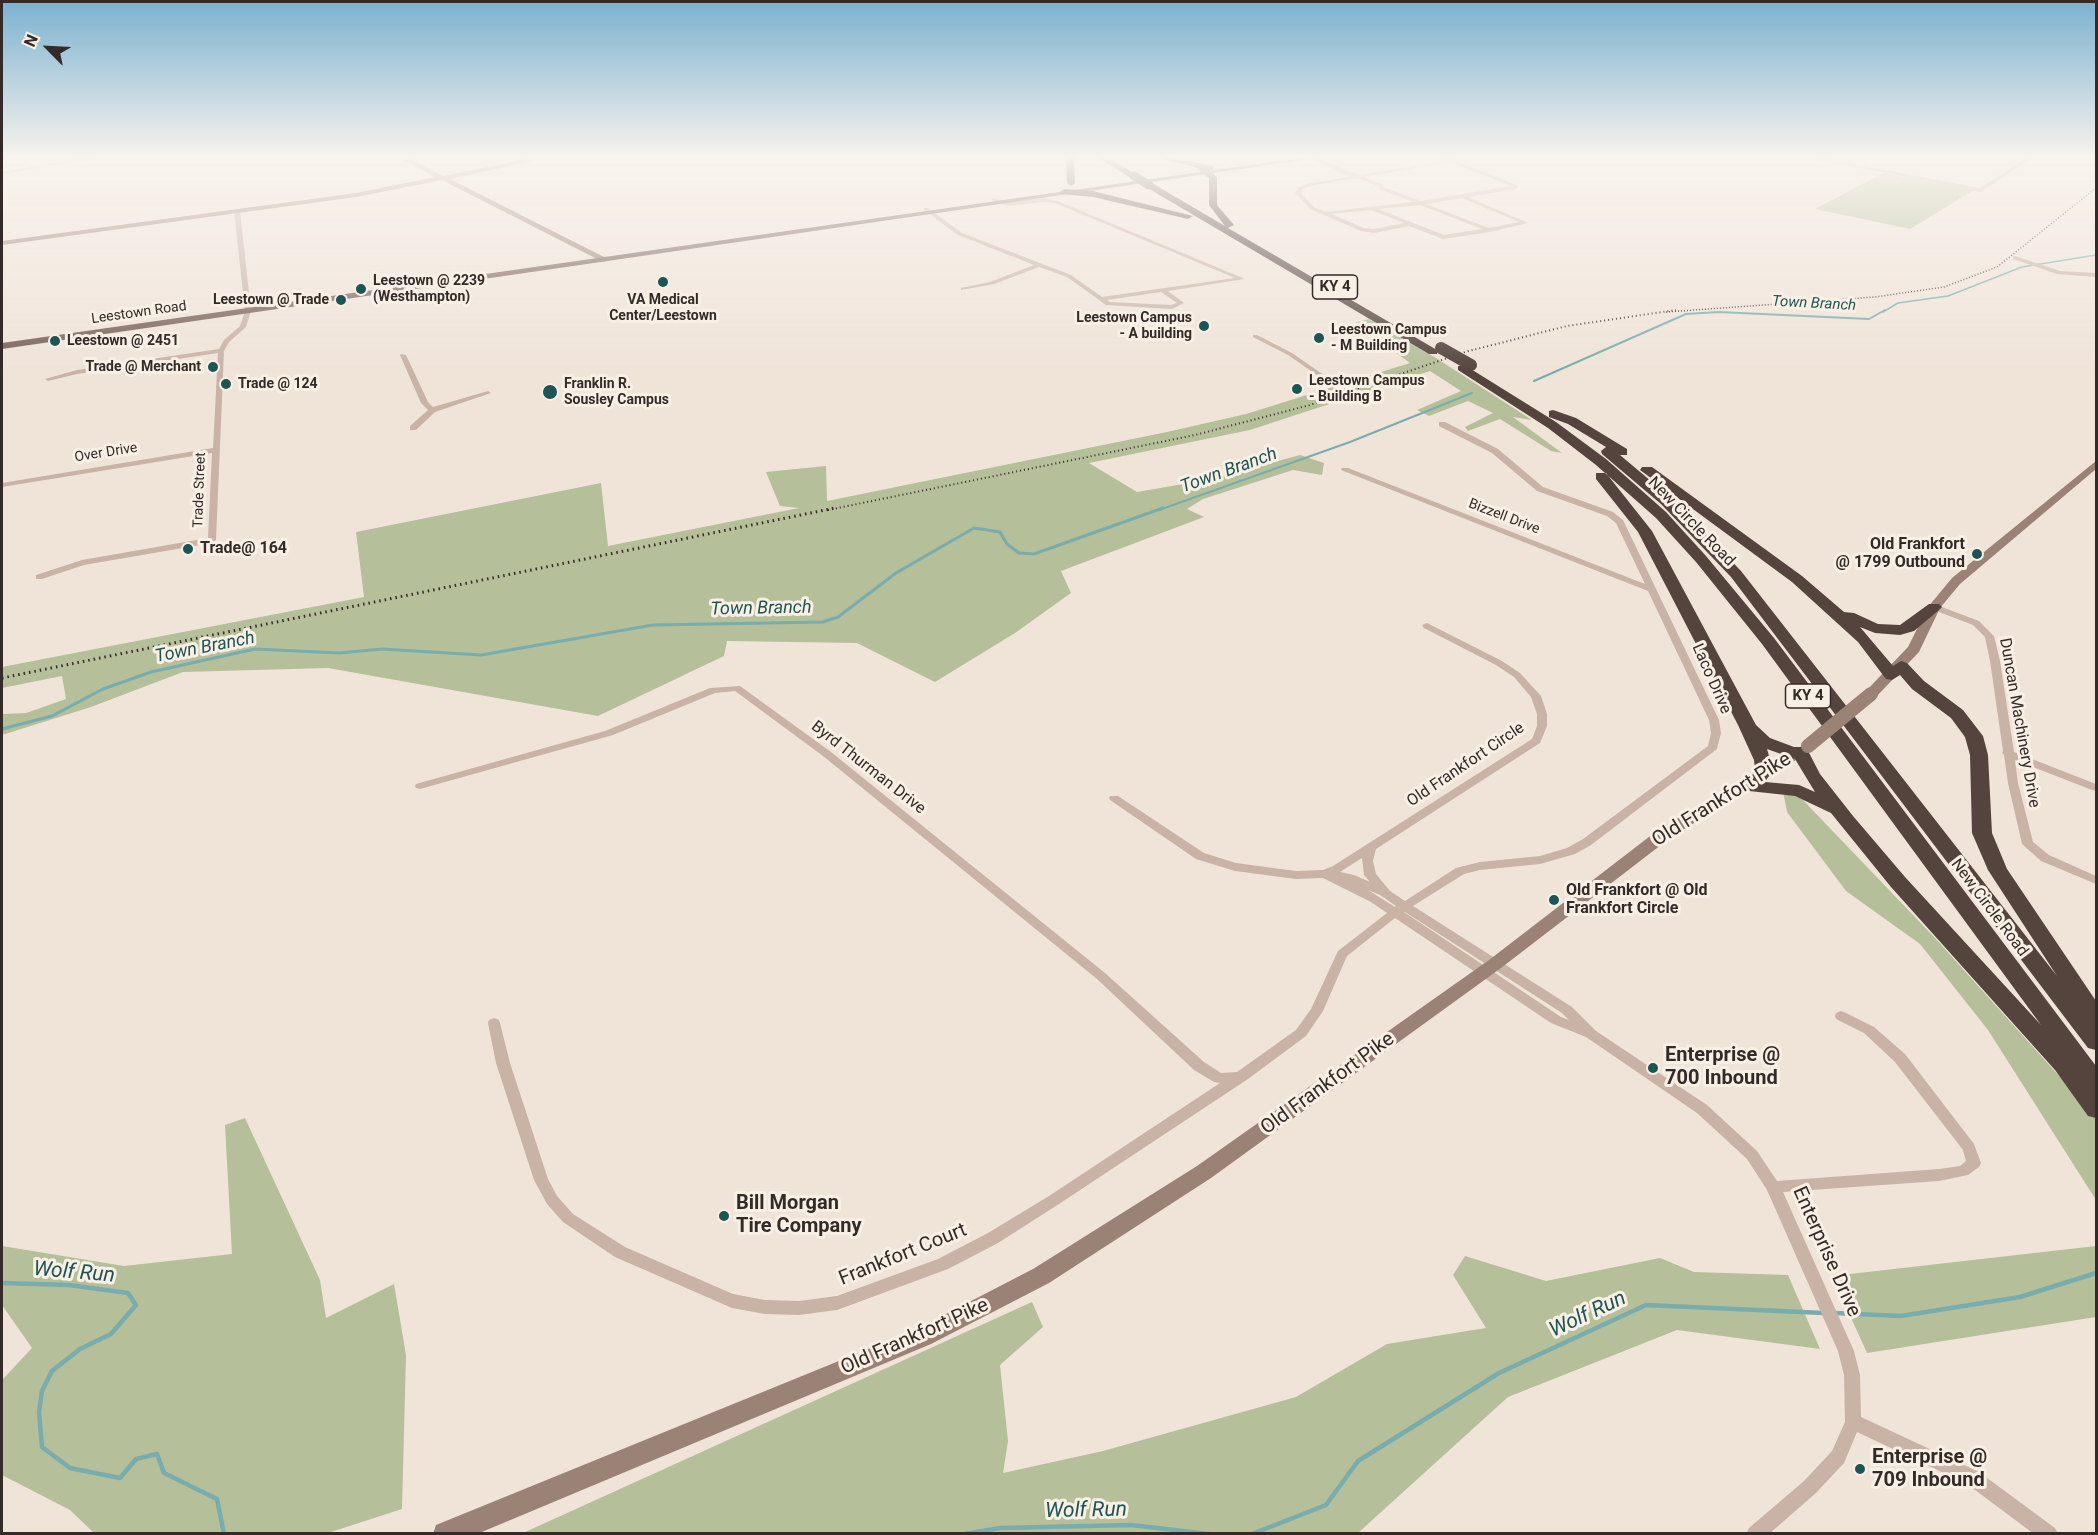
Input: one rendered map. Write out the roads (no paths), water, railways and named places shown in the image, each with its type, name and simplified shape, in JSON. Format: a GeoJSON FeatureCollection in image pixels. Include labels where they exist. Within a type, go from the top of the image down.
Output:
{"type":"FeatureCollection","features":[{"type":"Feature","properties":{"kind":"highway","name":"New Circle Road"},"geometry":{"type":"LineString","coordinates":[[1231,230],[1606,450],[1666,501],[1730,566],[2097,1042]]}},
{"type":"Feature","properties":{"kind":"highway","name":"New Circle Road"},"geometry":{"type":"LineString","coordinates":[[1552,419],[1642,498],[1678,533],[1716,576],[1768,641],[1936,870],[2097,1082]]}},
{"type":"Feature","properties":{"kind":"highway"},"geometry":{"type":"LineString","coordinates":[[1552,419],[1579,425],[1642,466],[1797,579],[1864,639],[1899,683],[1930,694],[1957,714],[1976,739],[1979,755],[1982,833],[1998,870],[2097,1018]]}},
{"type":"Feature","properties":{"kind":"highway"},"geometry":{"type":"LineString","coordinates":[[1552,419],[1561,438],[1614,489],[1646,531],[1748,724],[1763,760],[1764,769],[1753,782],[1811,795],[1826,803],[1846,820]]}},
{"type":"Feature","properties":{"kind":"highway"},"geometry":{"type":"LineString","coordinates":[[1827,605],[1866,626],[1887,630],[1908,628],[1934,608]]}},
{"type":"Feature","properties":{"kind":"highway"},"geometry":{"type":"LineString","coordinates":[[1748,724],[1764,742],[1802,750],[1812,775],[1846,820],[1898,882],[2063,1064],[2097,1109]]}},
{"type":"Feature","properties":{"kind":"main road"},"geometry":{"type":"LineString","coordinates":[[2,243],[100,230]]}},
{"type":"Feature","properties":{"kind":"main road"},"geometry":{"type":"LineString","coordinates":[[543,230],[602,259]]}},
{"type":"Feature","properties":{"kind":"main road","name":"Leestown Road"},"geometry":{"type":"LineString","coordinates":[[2,346],[800,230]]}},
{"type":"Feature","properties":{"kind":"main road","name":"Leestown Road"},"geometry":{"type":"LineString","coordinates":[[2,341],[248,309]]}},
{"type":"Feature","properties":{"kind":"main road","name":"Old Frankfort Pike"},"geometry":{"type":"LineString","coordinates":[[445,1533],[923,1337],[990,1304],[1069,1259],[1204,1172],[1489,968],[1664,834],[1753,782],[1802,750],[1893,674],[1914,649],[1934,608],[1956,581],[2097,464]]}},
{"type":"Feature","properties":{"kind":"street"},"geometry":{"type":"LineString","coordinates":[[48,379],[76,372],[221,351],[226,341],[243,327],[248,309],[239,230]]}},
{"type":"Feature","properties":{"kind":"street"},"geometry":{"type":"LineString","coordinates":[[954,230],[1069,276],[1108,304],[1124,307],[1172,307],[1180,303],[1162,290]]}},
{"type":"Feature","properties":{"kind":"street"},"geometry":{"type":"LineString","coordinates":[[1102,299],[1242,279],[1123,230]]}},
{"type":"Feature","properties":{"kind":"street"},"geometry":{"type":"LineString","coordinates":[[1424,230],[1444,237],[1496,232],[1492,230]]}},
{"type":"Feature","properties":{"kind":"street"},"geometry":{"type":"LineString","coordinates":[[1476,230],[1481,232]]}},
{"type":"Feature","properties":{"kind":"street"},"geometry":{"type":"LineString","coordinates":[[2015,258],[2059,273],[2097,275]]}},
{"type":"Feature","properties":{"kind":"street"},"geometry":{"type":"LineString","coordinates":[[963,289],[1010,277],[1041,264]]}},
{"type":"Feature","properties":{"kind":"street"},"geometry":{"type":"LineString","coordinates":[[1255,336],[1290,354],[1335,385]]}},
{"type":"Feature","properties":{"kind":"street","name":"Trade Street"},"geometry":{"type":"LineString","coordinates":[[39,577],[82,563],[212,540],[221,351]]}},
{"type":"Feature","properties":{"kind":"street"},"geometry":{"type":"LineString","coordinates":[[403,355],[425,404],[432,410]]}},
{"type":"Feature","properties":{"kind":"street"},"geometry":{"type":"LineString","coordinates":[[413,428],[432,410],[488,393]]}},
{"type":"Feature","properties":{"kind":"street","name":"Laco Drive"},"geometry":{"type":"LineString","coordinates":[[1399,910],[1460,872],[1480,866],[1540,860],[1571,851],[1587,842],[1713,747],[1716,733],[1714,720],[1624,529],[1616,518],[1540,489],[1495,451],[1442,424]]}},
{"type":"Feature","properties":{"kind":"street","name":"Over Drive"},"geometry":{"type":"LineString","coordinates":[[2,484],[215,450]]}},
{"type":"Feature","properties":{"kind":"street","name":"Bizzell Drive"},"geometry":{"type":"LineString","coordinates":[[1345,470],[1653,590]]}},
{"type":"Feature","properties":{"kind":"street","name":"Duncan Machinery Drive"},"geometry":{"type":"LineString","coordinates":[[1934,608],[1976,624],[1989,636],[1995,661],[2007,753],[2027,841],[2034,851],[2045,858],[2097,880]]}},
{"type":"Feature","properties":{"kind":"street","name":"Old Frankfort Circle"},"geometry":{"type":"LineString","coordinates":[[1326,874],[1371,848],[1536,741],[1542,726],[1542,714],[1536,696],[1517,675],[1500,663],[1427,626]]}},
{"type":"Feature","properties":{"kind":"street","name":"Byrd Thurman Drive"},"geometry":{"type":"LineString","coordinates":[[420,786],[609,733],[719,689],[737,688],[827,754],[1101,976],[1199,1066],[1219,1078],[1237,1077]]}},
{"type":"Feature","properties":{"kind":"street"},"geometry":{"type":"LineString","coordinates":[[2007,753],[2097,789]]}},
{"type":"Feature","properties":{"kind":"street","name":"Old Frankfort Circle"},"geometry":{"type":"LineString","coordinates":[[1114,798],[1200,856],[1235,867],[1296,875],[1326,874],[1350,878],[1386,894]]}},
{"type":"Feature","properties":{"kind":"street"},"geometry":{"type":"LineString","coordinates":[[1371,848],[1367,861],[1370,875],[1399,910],[1489,968]]}},
{"type":"Feature","properties":{"kind":"street","name":"Old Frankfort Circle"},"geometry":{"type":"LineString","coordinates":[[1326,874],[1399,910]]}},
{"type":"Feature","properties":{"kind":"street","name":"Frankfort Court"},"geometry":{"type":"LineString","coordinates":[[494,1023],[503,1063],[541,1179],[552,1200],[568,1218],[620,1252],[732,1301],[765,1307],[799,1308],[837,1303],[943,1264],[993,1238],[1054,1200],[1301,1032],[1317,1011],[1342,954],[1399,910]]}},
{"type":"Feature","properties":{"kind":"street","name":"Enterprise Drive"},"geometry":{"type":"LineString","coordinates":[[1489,968],[1556,1020],[1591,1034],[1711,1116],[1752,1155],[1773,1187],[1837,1328],[1852,1375],[1853,1422],[1838,1457],[1810,1488],[1755,1533]]}},
{"type":"Feature","properties":{"kind":"street"},"geometry":{"type":"LineString","coordinates":[[1773,1187],[1963,1172],[1974,1163],[1969,1148],[1900,1058],[1869,1030],[1841,1016]]}},
{"type":"Feature","properties":{"kind":"street"},"geometry":{"type":"LineString","coordinates":[[1853,1422],[1973,1478],[2049,1533]]}},
{"type":"Feature","properties":{"kind":"waterway","name":"Town Branch"},"geometry":{"type":"LineString","coordinates":[[1883,312],[1898,303],[1948,296],[2022,267],[2096,255]]}},
{"type":"Feature","properties":{"kind":"waterway","name":"Town Branch"},"geometry":{"type":"LineString","coordinates":[[1534,381],[1686,314],[1719,312],[1869,319],[1885,310]]}},
{"type":"Feature","properties":{"kind":"waterway","name":"Town Branch"},"geometry":{"type":"LineString","coordinates":[[1159,510],[1350,442],[1472,393]]}},
{"type":"Feature","properties":{"kind":"waterway","name":"Town Branch"},"geometry":{"type":"LineString","coordinates":[[2,729],[52,716],[103,689],[151,672],[255,649],[340,653],[382,649],[481,655],[653,625],[823,622],[838,617],[896,573],[974,528],[1000,532],[1007,544],[1019,553],[1034,554],[1163,508]]}},
{"type":"Feature","properties":{"kind":"waterway","name":"Wolf Run"},"geometry":{"type":"LineString","coordinates":[[1834,1313],[1901,1316],[2020,1297],[2096,1273]]}},
{"type":"Feature","properties":{"kind":"waterway","name":"Wolf Run"},"geometry":{"type":"LineString","coordinates":[[2,1283],[69,1285],[128,1293],[136,1305],[111,1334],[80,1349],[52,1371],[42,1391],[39,1412],[42,1447],[70,1468],[120,1478],[136,1459],[157,1454],[164,1473],[217,1499],[224,1534]]}},
{"type":"Feature","properties":{"kind":"waterway","name":"Wolf Run"},"geometry":{"type":"LineString","coordinates":[[1252,1534],[1326,1505],[1358,1461],[1499,1373],[1646,1305],[1824,1313]]}},
{"type":"Feature","properties":{"kind":"waterway","name":"Wolf Run"},"geometry":{"type":"LineString","coordinates":[[964,1534],[1000,1528],[1131,1525],[1209,1534]]}},
{"type":"Feature","properties":{"kind":"railway"},"geometry":{"type":"LineString","coordinates":[[1666,312],[1875,297],[1944,287],[1997,267],[2044,230]]}},
{"type":"Feature","properties":{"kind":"railway"},"geometry":{"type":"LineString","coordinates":[[828,510],[1195,435],[1310,405],[1465,352],[1567,326],[1676,310]]}},
{"type":"Feature","properties":{"kind":"railway"},"geometry":{"type":"LineString","coordinates":[[2,678],[835,508]]}},
{"type":"Feature","properties":{"kind":"place","name":"VA Medical Center/Leestown"},"geometry":{"type":"Point","coordinates":[663,282]}},
{"type":"Feature","properties":{"kind":"place","name":"Leestown @ 2239 (Westhampton)"},"geometry":{"type":"Point","coordinates":[361,289]}},
{"type":"Feature","properties":{"kind":"place","name":"Leestown @ Trade"},"geometry":{"type":"Point","coordinates":[341,300]}},
{"type":"Feature","properties":{"kind":"place","name":"Leestown Campus - A building"},"geometry":{"type":"Point","coordinates":[1204,326]}},
{"type":"Feature","properties":{"kind":"place","name":"Leestown Campus - M Building"},"geometry":{"type":"Point","coordinates":[1319,338]}},
{"type":"Feature","properties":{"kind":"place","name":"Leestown @ 2451"},"geometry":{"type":"Point","coordinates":[55,341]}},
{"type":"Feature","properties":{"kind":"place","name":"Trade @ Merchant"},"geometry":{"type":"Point","coordinates":[213,367]}},
{"type":"Feature","properties":{"kind":"place","name":"Trade @ 124"},"geometry":{"type":"Point","coordinates":[226,384]}},
{"type":"Feature","properties":{"kind":"place","name":"Leestown Campus - Building B"},"geometry":{"type":"Point","coordinates":[1297,389]}},
{"type":"Feature","properties":{"kind":"place","name":"Franklin R. Sousley Campus"},"geometry":{"type":"Point","coordinates":[550,392]}},
{"type":"Feature","properties":{"kind":"place","name":"Trade@ 164"},"geometry":{"type":"Point","coordinates":[188,549]}},
{"type":"Feature","properties":{"kind":"place","name":"Old Frankfort @ 1799 Outbound"},"geometry":{"type":"Point","coordinates":[1977,554]}},
{"type":"Feature","properties":{"kind":"place","name":"Old Frankfort @ Old Frankfort Circle"},"geometry":{"type":"Point","coordinates":[1554,900]}},
{"type":"Feature","properties":{"kind":"place","name":"Enterprise @ 700 Inbound"},"geometry":{"type":"Point","coordinates":[1653,1068]}},
{"type":"Feature","properties":{"kind":"place","name":"Bill Morgan Tire Company"},"geometry":{"type":"Point","coordinates":[724,1216]}},
{"type":"Feature","properties":{"kind":"place","name":"Enterprise @ 709 Inbound"},"geometry":{"type":"Point","coordinates":[1860,1469]}}]}
